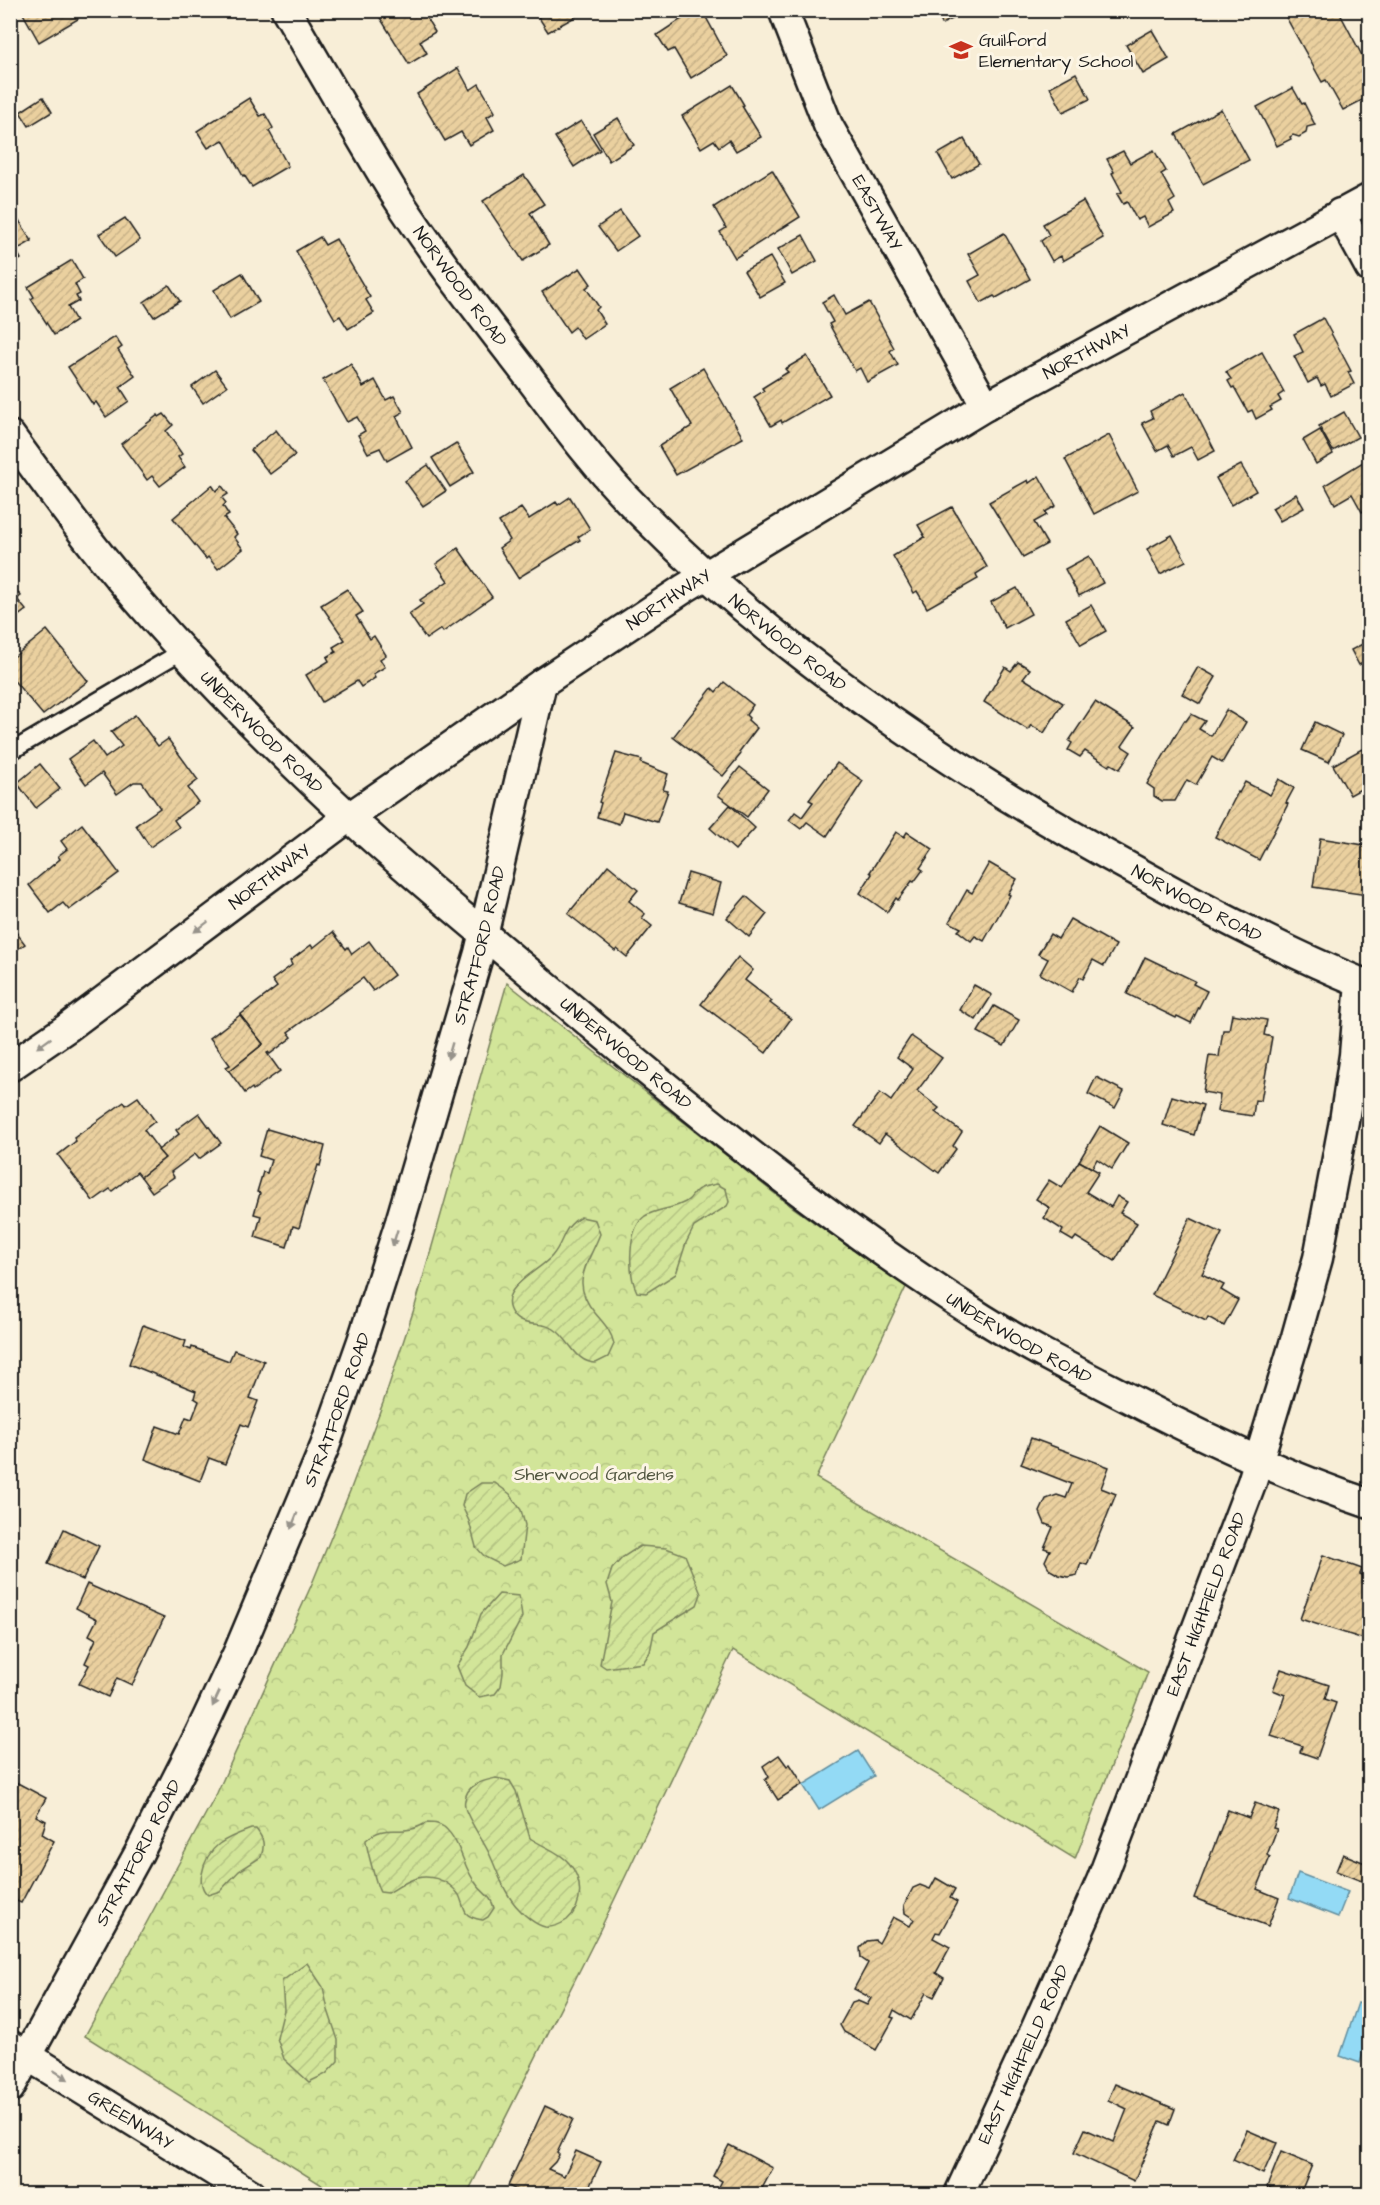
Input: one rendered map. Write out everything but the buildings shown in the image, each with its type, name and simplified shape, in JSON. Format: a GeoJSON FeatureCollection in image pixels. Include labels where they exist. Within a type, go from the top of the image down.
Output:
{"type":"FeatureCollection","features":[{"type":"Feature","properties":{"kind":"street","name":"NORWOOD ROAD"},"geometry":{"type":"LineString","coordinates":[[286,10],[394,192],[475,307],[589,456],[634,507],[705,575],[866,702],[975,777],[1053,826],[1243,929],[1365,980]]}},
{"type":"Feature","properties":{"kind":"street","name":"EASTWAY"},"geometry":{"type":"LineString","coordinates":[[783,10],[828,125],[986,406]]}},
{"type":"Feature","properties":{"kind":"street","name":"NORTHWAY"},"geometry":{"type":"LineString","coordinates":[[10,1067],[67,1028],[349,817],[542,683],[705,575],[986,406],[1370,198]]}},
{"type":"Feature","properties":{"kind":"street"},"geometry":{"type":"LineString","coordinates":[[1340,213],[1370,268]]}},
{"type":"Feature","properties":{"kind":"street","name":"UNDERWOOD ROAD"},"geometry":{"type":"LineString","coordinates":[[10,435],[101,556],[183,650],[268,738],[349,817],[484,934],[701,1114],[837,1219],[984,1320],[1163,1416],[1258,1461],[1370,1504]]}},
{"type":"Feature","properties":{"kind":"street","name":"STRATFORD ROAD"},"geometry":{"type":"LineString","coordinates":[[10,2088],[19,2050],[139,1853],[200,1733],[239,1650],[325,1446],[400,1222],[484,934],[542,683]]}},
{"type":"Feature","properties":{"kind":"street","name":"EAST HIGHFIELD ROAD"},"geometry":{"type":"LineString","coordinates":[[959,2194],[1101,1881],[1258,1461],[1318,1258],[1344,1120],[1365,980]]}},
{"type":"Feature","properties":{"kind":"street","name":"GREENWAY"},"geometry":{"type":"LineString","coordinates":[[19,2050],[251,2194]]}},
{"type":"Feature","properties":{"kind":"lane"},"geometry":{"type":"LineString","coordinates":[[10,752],[183,650]]}},
{"type":"Feature","properties":{"kind":"green space","name":"Sherwood Gardens"},"geometry":{"type":"Polygon","coordinates":[[[507,983],[788,1204],[906,1287],[816,1478],[1148,1672],[1075,1859],[733,1650],[599,1932],[467,2194],[336,2194],[85,2036],[217,1793],[311,1586],[350,1491],[383,1403],[415,1306],[507,983]]]}},
{"type":"Feature","properties":{"kind":"green space"},"geometry":{"type":"Polygon","coordinates":[[[717,1184],[726,1189],[729,1202],[727,1206],[694,1227],[676,1274],[646,1293],[637,1292],[632,1274],[631,1252],[632,1241],[639,1222],[649,1214],[686,1202],[699,1188],[717,1184]]]}},
{"type":"Feature","properties":{"kind":"green space"},"geometry":{"type":"Polygon","coordinates":[[[581,1217],[595,1220],[600,1234],[583,1273],[583,1292],[587,1302],[609,1331],[614,1344],[608,1357],[596,1363],[584,1360],[563,1336],[552,1328],[518,1320],[509,1306],[509,1297],[514,1289],[552,1256],[566,1230],[581,1217]]]}},
{"type":"Feature","properties":{"kind":"green space"},"geometry":{"type":"Polygon","coordinates":[[[481,1483],[495,1483],[510,1494],[521,1510],[525,1525],[521,1559],[503,1566],[485,1557],[476,1547],[462,1506],[465,1494],[481,1483]]]}},
{"type":"Feature","properties":{"kind":"green space"},"geometry":{"type":"Polygon","coordinates":[[[640,1546],[666,1548],[685,1555],[701,1594],[697,1605],[654,1632],[650,1652],[643,1663],[606,1668],[600,1664],[612,1602],[607,1584],[612,1569],[623,1557],[640,1546]]]}},
{"type":"Feature","properties":{"kind":"green space"},"geometry":{"type":"Polygon","coordinates":[[[499,1594],[519,1596],[522,1617],[503,1654],[501,1686],[495,1694],[479,1697],[465,1686],[457,1666],[469,1647],[481,1614],[499,1594]]]}},
{"type":"Feature","properties":{"kind":"green space"},"geometry":{"type":"Polygon","coordinates":[[[496,1778],[510,1781],[516,1791],[530,1838],[556,1852],[574,1870],[579,1885],[579,1900],[573,1914],[560,1924],[545,1927],[538,1924],[514,1903],[505,1890],[489,1853],[466,1812],[465,1801],[469,1790],[476,1784],[496,1778]]]}},
{"type":"Feature","properties":{"kind":"green space"},"geometry":{"type":"Polygon","coordinates":[[[426,1823],[435,1823],[450,1833],[472,1878],[493,1904],[494,1908],[488,1917],[483,1920],[468,1915],[454,1889],[443,1881],[430,1877],[416,1878],[388,1893],[380,1892],[366,1840],[383,1831],[412,1829],[426,1823]]]}},
{"type":"Feature","properties":{"kind":"green space"},"geometry":{"type":"Polygon","coordinates":[[[251,1829],[256,1829],[262,1839],[261,1857],[239,1871],[220,1891],[208,1895],[201,1880],[208,1856],[219,1844],[251,1829]]]}},
{"type":"Feature","properties":{"kind":"green space"},"geometry":{"type":"Polygon","coordinates":[[[307,1963],[323,1987],[338,2040],[338,2061],[326,2074],[309,2082],[284,2059],[277,2038],[284,2010],[282,1981],[307,1963]]]}},
{"type":"Feature","properties":{"kind":"water"},"geometry":{"type":"Polygon","coordinates":[[[858,1751],[874,1776],[819,1810],[803,1785],[858,1751]]]}},
{"type":"Feature","properties":{"kind":"water"},"geometry":{"type":"Polygon","coordinates":[[[1298,1873],[1348,1892],[1338,1917],[1289,1898],[1298,1873]]]}},
{"type":"Feature","properties":{"kind":"water"},"geometry":{"type":"Polygon","coordinates":[[[1358,2003],[1370,2006],[1369,2034],[1360,2063],[1340,2056],[1358,2003]]]}},
{"type":"Feature","properties":{"kind":"place","name":"Guilford Elementary School"},"geometry":{"type":"Point","coordinates":[961,50]}}]}
